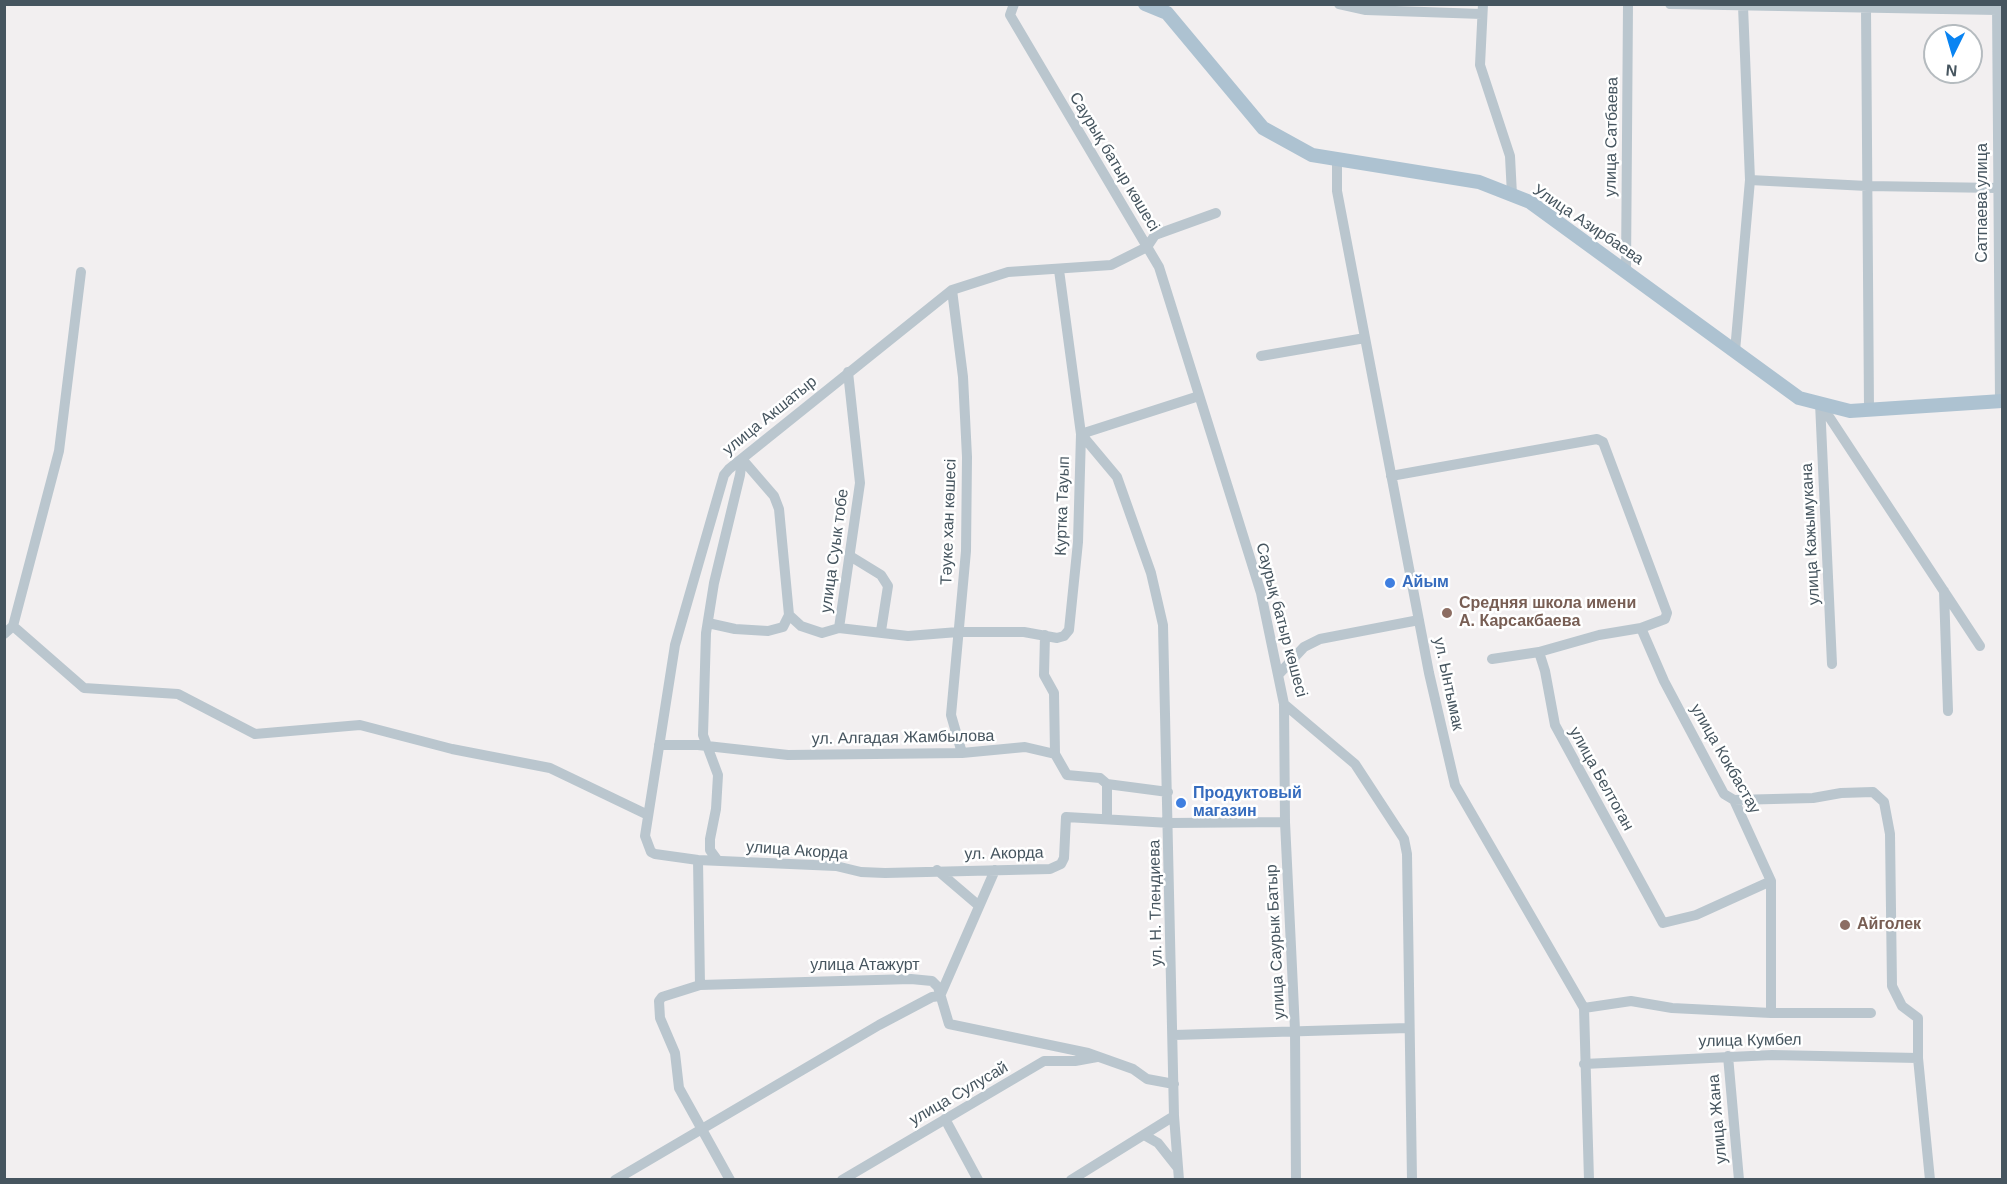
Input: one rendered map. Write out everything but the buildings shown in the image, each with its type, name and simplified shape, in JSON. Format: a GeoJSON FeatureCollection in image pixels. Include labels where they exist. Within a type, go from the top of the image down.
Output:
{"type":"FeatureCollection","features":[{"type":"Feature","properties":{"kind":"main road","name":"Улица Азирбаева"},"geometry":{"type":"LineString","coordinates":[[1145,4],[1167,13],[1263,128],[1312,155],[1479,182],[1530,202],[1799,398],[1850,411],[2001,401]]}},
{"type":"Feature","properties":{"kind":"street","name":"Саурық батыр көшесі"},"geometry":{"type":"LineString","coordinates":[[1014,4],[1010,15],[1159,267],[1261,593],[1284,704],[1354,764],[1404,839],[1407,854],[1412,1179]]}},
{"type":"Feature","properties":{"kind":"street"},"geometry":{"type":"LineString","coordinates":[[1339,4],[1366,10],[1483,9],[1480,65],[1510,156],[1512,195]]}},
{"type":"Feature","properties":{"kind":"street","name":"улица Сатбаева"},"geometry":{"type":"LineString","coordinates":[[1626,270],[1628,4]]}},
{"type":"Feature","properties":{"kind":"street"},"geometry":{"type":"LineString","coordinates":[[1670,4],[1999,10]]}},
{"type":"Feature","properties":{"kind":"street"},"geometry":{"type":"LineString","coordinates":[[1735,351],[1750,180],[1743,6]]}},
{"type":"Feature","properties":{"kind":"street"},"geometry":{"type":"LineString","coordinates":[[1866,8],[1869,410]]}},
{"type":"Feature","properties":{"kind":"street","name":"Сатпаева улица"},"geometry":{"type":"LineString","coordinates":[[1999,10],[1998,188],[2001,401]]}},
{"type":"Feature","properties":{"kind":"street","name":"ул. Ынтымак"},"geometry":{"type":"LineString","coordinates":[[1336,159],[1338,191],[1391,476],[1455,785],[1584,1008]]}},
{"type":"Feature","properties":{"kind":"street"},"geometry":{"type":"LineString","coordinates":[[1750,180],[1867,186],[1998,188]]}},
{"type":"Feature","properties":{"kind":"street","name":"улица Акшатыр"},"geometry":{"type":"LineString","coordinates":[[655,854],[651,852],[645,836],[675,645],[724,475],[848,372],[952,290],[1008,272],[1111,265],[1147,247],[1155,235],[1216,213]]}},
{"type":"Feature","properties":{"kind":"street","name":"Куртка Тауып"},"geometry":{"type":"LineString","coordinates":[[789,615],[801,626],[822,633],[839,628],[881,631],[908,636],[958,632],[1024,632],[1057,638],[1064,636],[1069,630],[1078,542],[1081,434],[1059,270]]}},
{"type":"Feature","properties":{"kind":"street"},"geometry":{"type":"LineString","coordinates":[[81,272],[59,451],[9,630],[84,688],[178,694],[255,734],[360,725],[452,749],[550,768],[648,815]]}},
{"type":"Feature","properties":{"kind":"street","name":"Тәуке хан көшесі"},"geometry":{"type":"LineString","coordinates":[[952,290],[963,376],[967,458],[966,551],[951,715],[962,753]]}},
{"type":"Feature","properties":{"kind":"street"},"geometry":{"type":"LineString","coordinates":[[1261,356],[1365,338]]}},
{"type":"Feature","properties":{"kind":"street","name":"улица Суык тобе"},"geometry":{"type":"LineString","coordinates":[[839,628],[840,607],[850,556],[852,522],[859,501],[860,483],[848,372]]}},
{"type":"Feature","properties":{"kind":"street"},"geometry":{"type":"LineString","coordinates":[[1081,434],[1199,396]]}},
{"type":"Feature","properties":{"kind":"street"},"geometry":{"type":"LineString","coordinates":[[1820,403],[1980,646]]}},
{"type":"Feature","properties":{"kind":"street","name":"улица Кажымукана"},"geometry":{"type":"LineString","coordinates":[[1820,403],[1832,664]]}},
{"type":"Feature","properties":{"kind":"street","name":"ул. Н. Тлендиева"},"geometry":{"type":"LineString","coordinates":[[1081,434],[1090,449],[1117,477],[1151,573],[1163,625],[1170,823],[1174,1116],[1179,1175]]}},
{"type":"Feature","properties":{"kind":"street"},"geometry":{"type":"LineString","coordinates":[[1391,476],[1597,439],[1603,442],[1666,613],[1665,620],[1641,628],[1599,635],[1539,652],[1491,659]]}},
{"type":"Feature","properties":{"kind":"street"},"geometry":{"type":"LineString","coordinates":[[708,623],[735,629],[768,631],[783,627],[789,615],[779,510],[774,496],[742,459]]}},
{"type":"Feature","properties":{"kind":"street"},"geometry":{"type":"LineString","coordinates":[[718,861],[710,850],[710,839],[716,809],[718,775],[703,735],[708,623],[714,584],[742,459]]}},
{"type":"Feature","properties":{"kind":"street"},"geometry":{"type":"LineString","coordinates":[[850,556],[881,575],[888,586],[881,631]]}},
{"type":"Feature","properties":{"kind":"street"},"geometry":{"type":"LineString","coordinates":[[1944,591],[1948,711]]}},
{"type":"Feature","properties":{"kind":"street"},"geometry":{"type":"LineString","coordinates":[[1278,675],[1304,647],[1320,639],[1419,620]]}},
{"type":"Feature","properties":{"kind":"street","name":"улица Кокбастау"},"geometry":{"type":"LineString","coordinates":[[1641,628],[1664,681],[1724,794],[1734,800],[1771,881],[1771,1013]]}},
{"type":"Feature","properties":{"kind":"street"},"geometry":{"type":"LineString","coordinates":[[1046,635],[1044,675],[1054,693],[1054,754],[1067,775],[1100,778],[1107,784],[1168,792]]}},
{"type":"Feature","properties":{"kind":"street","name":"улица Белтоган"},"geometry":{"type":"LineString","coordinates":[[1539,652],[1555,725],[1663,923],[1702,912],[1771,881]]}},
{"type":"Feature","properties":{"kind":"street","name":"улица Саурык Батыр"},"geometry":{"type":"LineString","coordinates":[[1284,704],[1285,822],[1294,1030],[1296,1179]]}},
{"type":"Feature","properties":{"kind":"street","name":"ул. Алгадая Жамбылова"},"geometry":{"type":"LineString","coordinates":[[660,745],[707,746],[788,755],[962,753],[1025,747],[1054,754]]}},
{"type":"Feature","properties":{"kind":"street"},"geometry":{"type":"LineString","coordinates":[[1107,784],[1107,819]]}},
{"type":"Feature","properties":{"kind":"street"},"geometry":{"type":"LineString","coordinates":[[1734,800],[1814,798],[1842,793],[1873,792],[1884,802],[1890,834],[1892,986],[1902,1006],[1918,1018],[1918,1058],[1930,1179]]}},
{"type":"Feature","properties":{"kind":"street","name":"ул. Акорда"},"geometry":{"type":"LineString","coordinates":[[938,870],[1050,869],[1061,864],[1064,858],[1066,817],[1170,823],[1285,822]]}},
{"type":"Feature","properties":{"kind":"street","name":"улица Акорда"},"geometry":{"type":"LineString","coordinates":[[655,854],[699,860],[836,866],[873,873],[938,870]]}},
{"type":"Feature","properties":{"kind":"street"},"geometry":{"type":"LineString","coordinates":[[699,860],[700,985]]}},
{"type":"Feature","properties":{"kind":"street"},"geometry":{"type":"LineString","coordinates":[[938,870],[978,905]]}},
{"type":"Feature","properties":{"kind":"street"},"geometry":{"type":"LineString","coordinates":[[995,870],[940,996],[949,1024],[1098,1057],[1132,1069],[1147,1078],[1174,1084]]}},
{"type":"Feature","properties":{"kind":"street","name":"улица Атажурт"},"geometry":{"type":"LineString","coordinates":[[700,1130],[679,1088],[675,1053],[660,1018],[659,1001],[662,997],[700,985],[911,979],[932,981],[938,987],[940,996]]}},
{"type":"Feature","properties":{"kind":"street"},"geometry":{"type":"LineString","coordinates":[[615,1179],[879,1025],[932,997],[940,996]]}},
{"type":"Feature","properties":{"kind":"street"},"geometry":{"type":"LineString","coordinates":[[1589,1179],[1584,1008],[1631,1001],[1672,1008],[1771,1013],[1871,1013]]}},
{"type":"Feature","properties":{"kind":"street"},"geometry":{"type":"LineString","coordinates":[[1174,1035],[1408,1028]]}},
{"type":"Feature","properties":{"kind":"street","name":"улица Кумбел"},"geometry":{"type":"LineString","coordinates":[[1584,1064],[1772,1054],[1918,1058]]}},
{"type":"Feature","properties":{"kind":"street","name":"улица Жана"},"geometry":{"type":"LineString","coordinates":[[1728,1056],[1739,1179]]}},
{"type":"Feature","properties":{"kind":"street","name":"улица Сулусай"},"geometry":{"type":"LineString","coordinates":[[842,1179],[1044,1061],[1075,1061],[1098,1057]]}},
{"type":"Feature","properties":{"kind":"street"},"geometry":{"type":"LineString","coordinates":[[1071,1179],[1174,1116]]}},
{"type":"Feature","properties":{"kind":"street"},"geometry":{"type":"LineString","coordinates":[[945,1119],[978,1179]]}},
{"type":"Feature","properties":{"kind":"street"},"geometry":{"type":"LineString","coordinates":[[700,1130],[730,1179]]}},
{"type":"Feature","properties":{"kind":"street"},"geometry":{"type":"LineString","coordinates":[[1144,1135],[1158,1143],[1179,1175]]}},
{"type":"Feature","properties":{"kind":"place","name":"Айым"},"geometry":{"type":"Point","coordinates":[1390,583]}},
{"type":"Feature","properties":{"kind":"place","name":"Средняя школа имени А. Карсакбаева"},"geometry":{"type":"Point","coordinates":[1447,613]}},
{"type":"Feature","properties":{"kind":"place","name":"Продуктовый магазин"},"geometry":{"type":"Point","coordinates":[1181,803]}},
{"type":"Feature","properties":{"kind":"place","name":"Айголек"},"geometry":{"type":"Point","coordinates":[1845,925]}}]}
